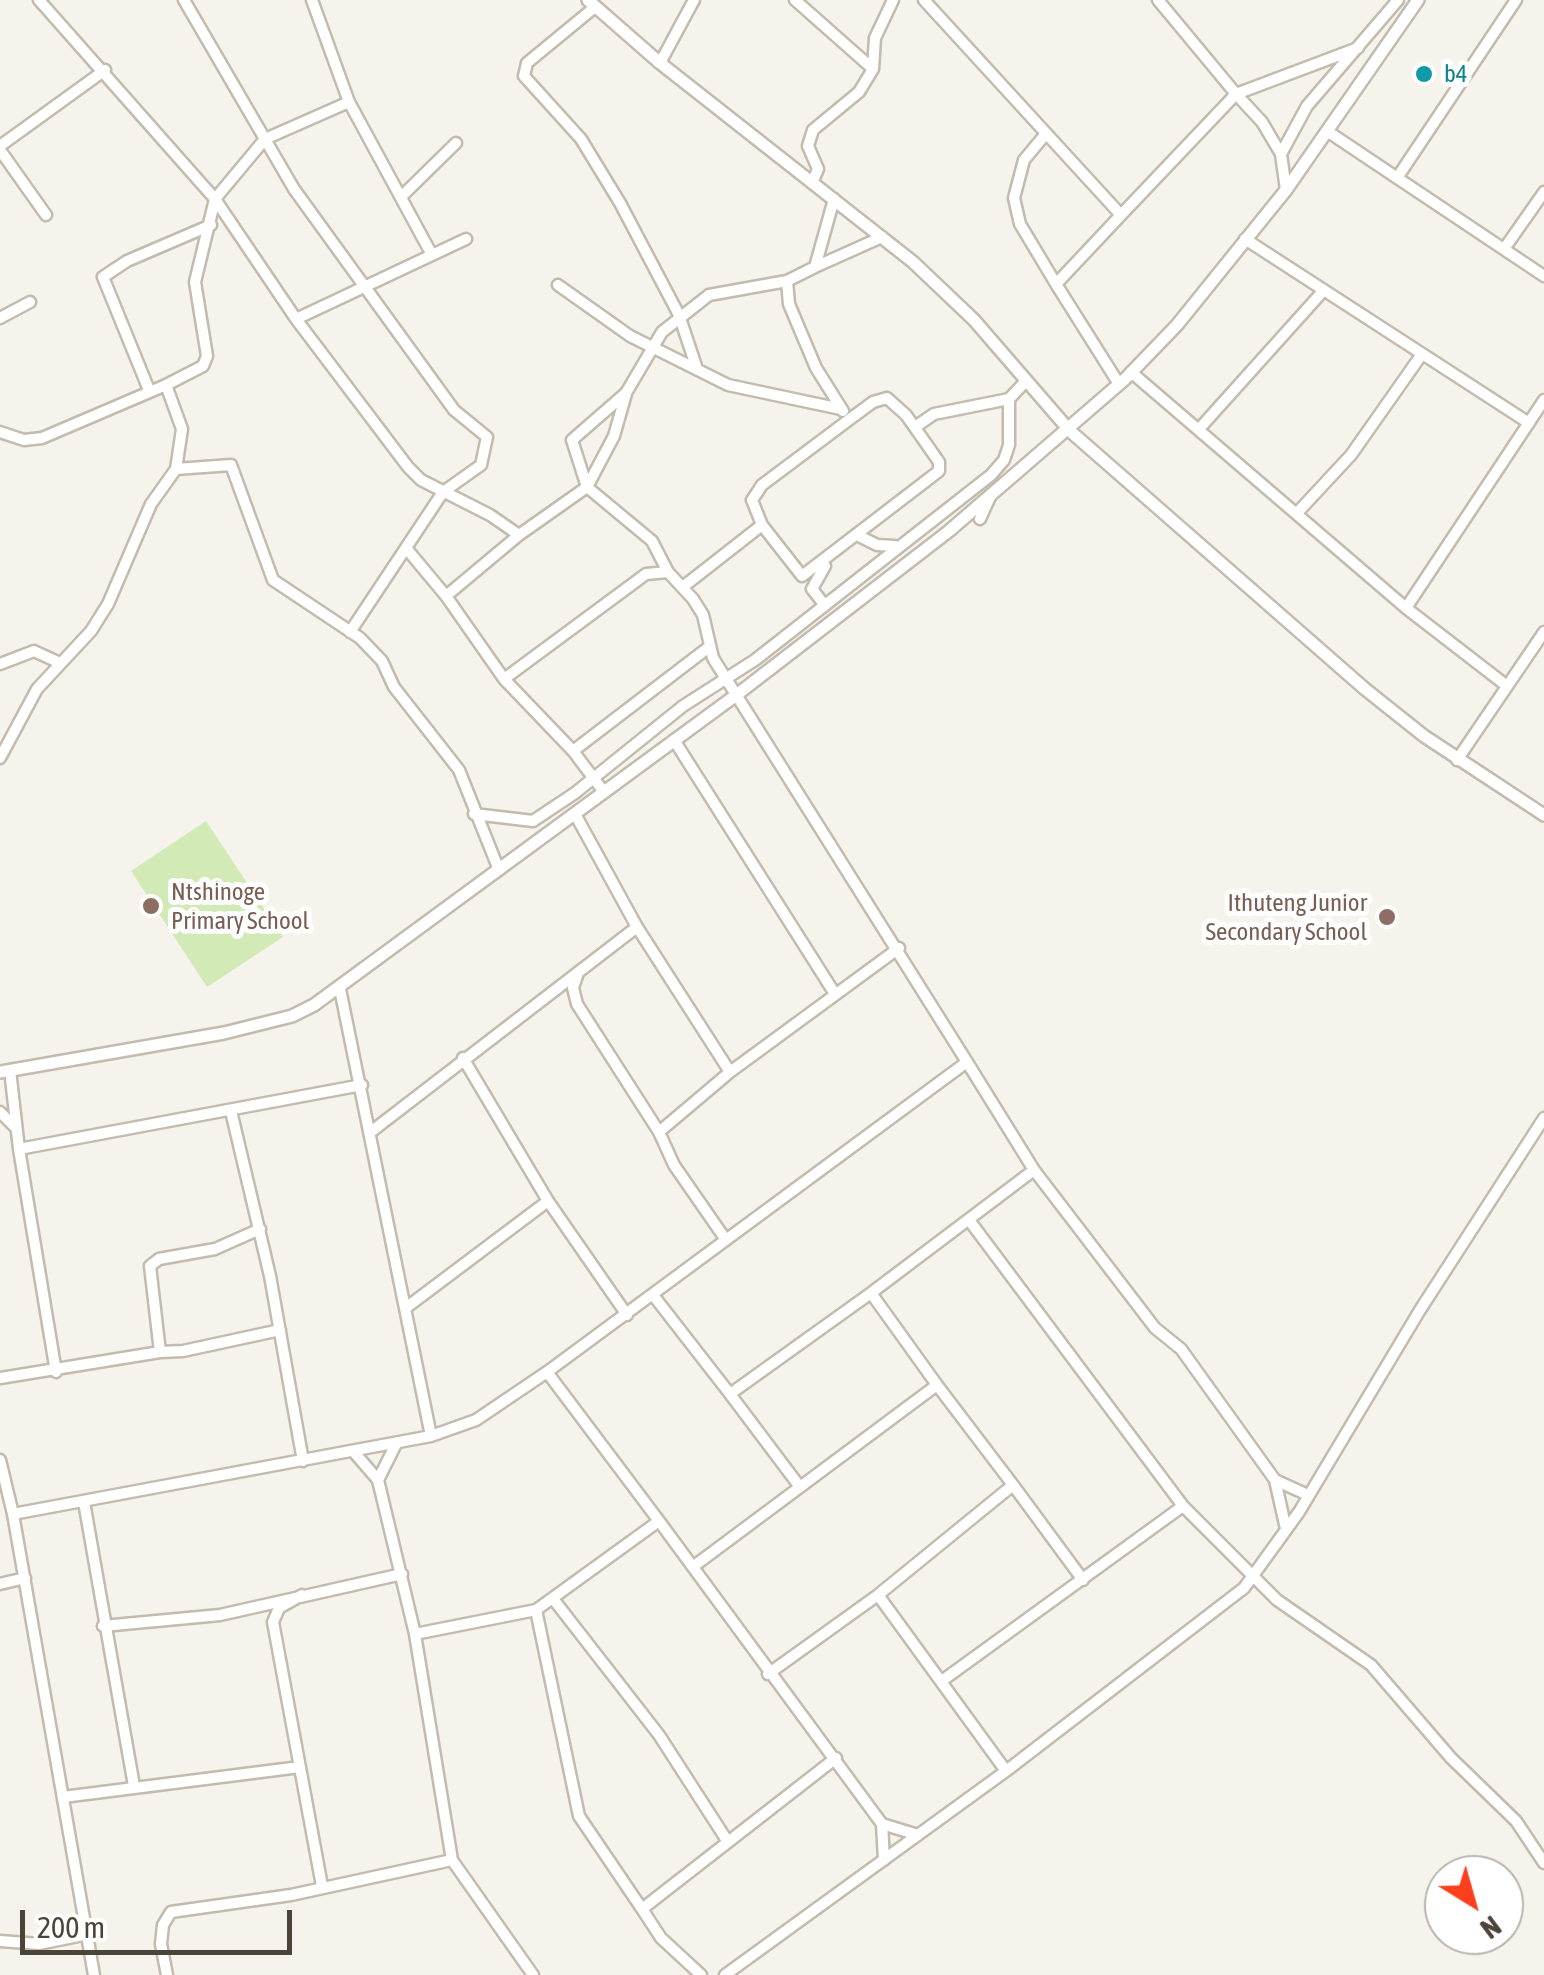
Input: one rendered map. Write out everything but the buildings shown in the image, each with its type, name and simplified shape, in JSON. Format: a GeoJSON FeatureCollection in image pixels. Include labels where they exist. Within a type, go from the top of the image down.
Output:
{"type":"FeatureCollection","features":[{"type":"Feature","properties":{"kind":"street"},"geometry":{"type":"LineString","coordinates":[[39,0],[105,70],[215,199],[296,319],[408,466],[443,492],[490,515],[518,535]]}},
{"type":"Feature","properties":{"kind":"street"},"geometry":{"type":"LineString","coordinates":[[184,0],[265,139],[364,290],[454,410],[487,437],[481,466],[443,492],[350,632]]}},
{"type":"Feature","properties":{"kind":"street"},"geometry":{"type":"LineString","coordinates":[[312,0],[349,102],[432,255]]}},
{"type":"Feature","properties":{"kind":"street"},"geometry":{"type":"LineString","coordinates":[[660,63],[694,0]]}},
{"type":"Feature","properties":{"kind":"street"},"geometry":{"type":"LineString","coordinates":[[795,0],[873,69]]}},
{"type":"Feature","properties":{"kind":"street"},"geometry":{"type":"LineString","coordinates":[[812,183],[818,169],[808,146],[813,130],[859,92],[873,69],[875,38],[893,0]]}},
{"type":"Feature","properties":{"kind":"street"},"geometry":{"type":"LineString","coordinates":[[924,0],[1044,136],[1122,215]]}},
{"type":"Feature","properties":{"kind":"street"},"geometry":{"type":"LineString","coordinates":[[1158,0],[1262,122],[1281,154],[1286,190]]}},
{"type":"Feature","properties":{"kind":"street"},"geometry":{"type":"LineString","coordinates":[[1281,154],[1307,106],[1398,0]]}},
{"type":"Feature","properties":{"kind":"street"},"geometry":{"type":"LineString","coordinates":[[56,1372],[12,1087],[5,1071],[224,1033],[292,1016],[340,989],[739,693],[1070,431],[1177,326],[1286,190],[1418,0]]}},
{"type":"Feature","properties":{"kind":"street"},"geometry":{"type":"LineString","coordinates":[[1397,178],[1516,0]]}},
{"type":"Feature","properties":{"kind":"street"},"geometry":{"type":"LineString","coordinates":[[696,366],[679,315],[581,140],[524,76],[527,63],[592,4],[950,296],[1070,431],[1390,711],[1457,760],[1544,815]]}},
{"type":"Feature","properties":{"kind":"street"},"geometry":{"type":"LineString","coordinates":[[1056,284],[1236,94],[1358,48]]}},
{"type":"Feature","properties":{"kind":"street"},"geometry":{"type":"LineString","coordinates":[[46,214],[0,148],[105,70]]}},
{"type":"Feature","properties":{"kind":"street"},"geometry":{"type":"LineString","coordinates":[[0,432],[24,440],[42,438],[203,366],[207,356],[194,282],[196,265],[212,225],[215,199],[265,139],[349,102]]}},
{"type":"Feature","properties":{"kind":"street"},"geometry":{"type":"LineString","coordinates":[[1327,132],[1544,276]]}},
{"type":"Feature","properties":{"kind":"street"},"geometry":{"type":"LineString","coordinates":[[1044,136],[1024,160],[1014,198],[1020,224],[1119,384]]}},
{"type":"Feature","properties":{"kind":"street"},"geometry":{"type":"LineString","coordinates":[[402,196],[456,143]]}},
{"type":"Feature","properties":{"kind":"street"},"geometry":{"type":"LineString","coordinates":[[1504,248],[1544,192]]}},
{"type":"Feature","properties":{"kind":"street"},"geometry":{"type":"LineString","coordinates":[[815,267],[834,199]]}},
{"type":"Feature","properties":{"kind":"street"},"geometry":{"type":"LineString","coordinates":[[150,390],[103,277],[127,261],[212,225]]}},
{"type":"Feature","properties":{"kind":"street"},"geometry":{"type":"LineString","coordinates":[[446,596],[518,535],[587,487],[614,436],[626,393],[650,347],[679,315],[718,291],[787,281],[882,237]]}},
{"type":"Feature","properties":{"kind":"street"},"geometry":{"type":"LineString","coordinates":[[296,319],[466,239]]}},
{"type":"Feature","properties":{"kind":"street"},"geometry":{"type":"LineString","coordinates":[[1245,239],[1529,423]]}},
{"type":"Feature","properties":{"kind":"street"},"geometry":{"type":"LineString","coordinates":[[787,281],[789,304],[816,368],[850,419]]}},
{"type":"Feature","properties":{"kind":"street"},"geometry":{"type":"LineString","coordinates":[[558,285],[650,347],[696,366],[728,385],[841,409]]}},
{"type":"Feature","properties":{"kind":"street"},"geometry":{"type":"LineString","coordinates":[[1200,428],[1324,290]]}},
{"type":"Feature","properties":{"kind":"street"},"geometry":{"type":"LineString","coordinates":[[0,318],[30,302]]}},
{"type":"Feature","properties":{"kind":"street"},"geometry":{"type":"LineString","coordinates":[[1298,513],[1351,455],[1422,354]]}},
{"type":"Feature","properties":{"kind":"street"},"geometry":{"type":"LineString","coordinates":[[1131,372],[1406,608],[1507,686]]}},
{"type":"Feature","properties":{"kind":"street"},"geometry":{"type":"LineString","coordinates":[[915,428],[934,414],[1009,399],[1026,382]]}},
{"type":"Feature","properties":{"kind":"street"},"geometry":{"type":"LineString","coordinates":[[1,752],[37,690],[90,631],[108,604],[151,504],[176,469],[182,429],[166,385]]}},
{"type":"Feature","properties":{"kind":"street"},"geometry":{"type":"LineString","coordinates":[[626,393],[572,440],[587,487],[652,541],[668,572],[684,586],[703,615],[709,647],[725,677],[739,693],[899,948],[1034,1170],[1151,1323],[1181,1349],[1275,1480],[1286,1529]]}},
{"type":"Feature","properties":{"kind":"street"},"geometry":{"type":"LineString","coordinates":[[802,576],[828,560],[939,471],[939,462],[888,398],[873,402],[762,485],[752,500],[762,525],[823,603]]}},
{"type":"Feature","properties":{"kind":"street"},"geometry":{"type":"LineString","coordinates":[[474,814],[533,820],[725,677],[754,660],[1004,460],[1011,424],[1009,399]]}},
{"type":"Feature","properties":{"kind":"street"},"geometry":{"type":"LineString","coordinates":[[1406,608],[1544,400]]}},
{"type":"Feature","properties":{"kind":"street"},"geometry":{"type":"LineString","coordinates":[[176,469],[232,465],[273,580],[371,649],[394,687],[438,738],[459,770],[499,870]]}},
{"type":"Feature","properties":{"kind":"street"},"geometry":{"type":"LineString","coordinates":[[980,519],[990,496]]}},
{"type":"Feature","properties":{"kind":"street"},"geometry":{"type":"LineString","coordinates":[[684,586],[762,525]]}},
{"type":"Feature","properties":{"kind":"street"},"geometry":{"type":"LineString","coordinates":[[856,535],[877,545],[894,546]]}},
{"type":"Feature","properties":{"kind":"street"},"geometry":{"type":"LineString","coordinates":[[406,548],[446,596],[504,679],[574,751],[604,792]]}},
{"type":"Feature","properties":{"kind":"street"},"geometry":{"type":"LineString","coordinates":[[812,589],[828,560]]}},
{"type":"Feature","properties":{"kind":"street"},"geometry":{"type":"LineString","coordinates":[[504,679],[646,574],[668,572]]}},
{"type":"Feature","properties":{"kind":"street"},"geometry":{"type":"LineString","coordinates":[[1457,760],[1544,632]]}},
{"type":"Feature","properties":{"kind":"street"},"geometry":{"type":"LineString","coordinates":[[574,751],[709,647]]}},
{"type":"Feature","properties":{"kind":"street"},"geometry":{"type":"LineString","coordinates":[[0,664],[34,651],[60,663]]}},
{"type":"Feature","properties":{"kind":"street"},"geometry":{"type":"LineString","coordinates":[[674,740],[835,994]]}},
{"type":"Feature","properties":{"kind":"street"},"geometry":{"type":"LineString","coordinates":[[576,814],[637,927],[730,1072]]}},
{"type":"Feature","properties":{"kind":"street"},"geometry":{"type":"LineString","coordinates":[[372,1131],[637,927]]}},
{"type":"Feature","properties":{"kind":"street"},"geometry":{"type":"LineString","coordinates":[[659,1132],[730,1072],[899,948]]}},
{"type":"Feature","properties":{"kind":"street"},"geometry":{"type":"LineString","coordinates":[[578,972],[573,988],[577,1004],[659,1132],[674,1166],[726,1240]]}},
{"type":"Feature","properties":{"kind":"street"},"geometry":{"type":"LineString","coordinates":[[340,989],[372,1131],[430,1436]]}},
{"type":"Feature","properties":{"kind":"street"},"geometry":{"type":"LineString","coordinates":[[463,1058],[548,1201],[627,1315]]}},
{"type":"Feature","properties":{"kind":"street"},"geometry":{"type":"LineString","coordinates":[[13,1514],[396,1444],[476,1420],[627,1315],[968,1062]]}},
{"type":"Feature","properties":{"kind":"street"},"geometry":{"type":"LineString","coordinates":[[19,1149],[362,1086]]}},
{"type":"Feature","properties":{"kind":"street"},"geometry":{"type":"LineString","coordinates":[[0,1100],[12,1087]]}},
{"type":"Feature","properties":{"kind":"street"},"geometry":{"type":"LineString","coordinates":[[232,1111],[260,1229],[302,1461]]}},
{"type":"Feature","properties":{"kind":"street"},"geometry":{"type":"LineString","coordinates":[[0,1112],[17,1129]]}},
{"type":"Feature","properties":{"kind":"street"},"geometry":{"type":"LineString","coordinates":[[725,1975],[1006,1771],[1236,1595],[1308,1496],[1544,1118]]}},
{"type":"Feature","properties":{"kind":"street"},"geometry":{"type":"LineString","coordinates":[[730,1394],[1034,1170]]}},
{"type":"Feature","properties":{"kind":"street"},"geometry":{"type":"LineString","coordinates":[[406,1307],[548,1201]]}},
{"type":"Feature","properties":{"kind":"street"},"geometry":{"type":"LineString","coordinates":[[969,1220],[1183,1506],[1251,1578],[1371,1666],[1451,1758],[1516,1821],[1544,1863]]}},
{"type":"Feature","properties":{"kind":"street"},"geometry":{"type":"LineString","coordinates":[[160,1352],[150,1266],[158,1259],[215,1248],[260,1229]]}},
{"type":"Feature","properties":{"kind":"street"},"geometry":{"type":"LineString","coordinates":[[871,1292],[1083,1580]]}},
{"type":"Feature","properties":{"kind":"street"},"geometry":{"type":"LineString","coordinates":[[653,1295],[800,1487]]}},
{"type":"Feature","properties":{"kind":"street"},"geometry":{"type":"LineString","coordinates":[[0,1378],[183,1351],[280,1330]]}},
{"type":"Feature","properties":{"kind":"street"},"geometry":{"type":"LineString","coordinates":[[547,1372],[882,1824],[884,1860]]}},
{"type":"Feature","properties":{"kind":"street"},"geometry":{"type":"LineString","coordinates":[[694,1566],[937,1385]]}},
{"type":"Feature","properties":{"kind":"street"},"geometry":{"type":"LineString","coordinates":[[378,1480],[396,1444]]}},
{"type":"Feature","properties":{"kind":"street"},"geometry":{"type":"LineString","coordinates":[[353,1451],[378,1480],[402,1574],[452,1860],[533,1975]]}},
{"type":"Feature","properties":{"kind":"street"},"geometry":{"type":"LineString","coordinates":[[0,1460],[25,1578],[94,1975]]}},
{"type":"Feature","properties":{"kind":"street"},"geometry":{"type":"LineString","coordinates":[[1275,1480],[1308,1496]]}},
{"type":"Feature","properties":{"kind":"street"},"geometry":{"type":"LineString","coordinates":[[768,1674],[878,1595],[1013,1484]]}},
{"type":"Feature","properties":{"kind":"street"},"geometry":{"type":"LineString","coordinates":[[84,1502],[102,1626],[134,1786]]}},
{"type":"Feature","properties":{"kind":"street"},"geometry":{"type":"LineString","coordinates":[[943,1680],[1183,1506]]}},
{"type":"Feature","properties":{"kind":"street"},"geometry":{"type":"LineString","coordinates":[[414,1634],[536,1610],[659,1521]]}},
{"type":"Feature","properties":{"kind":"street"},"geometry":{"type":"LineString","coordinates":[[102,1626],[220,1615],[402,1574]]}},
{"type":"Feature","properties":{"kind":"street"},"geometry":{"type":"LineString","coordinates":[[0,1584],[25,1578]]}},
{"type":"Feature","properties":{"kind":"street"},"geometry":{"type":"LineString","coordinates":[[302,1595],[279,1608],[273,1622],[322,1886]]}},
{"type":"Feature","properties":{"kind":"street"},"geometry":{"type":"LineString","coordinates":[[878,1595],[1006,1771]]}},
{"type":"Feature","properties":{"kind":"street"},"geometry":{"type":"LineString","coordinates":[[554,1600],[659,1735],[728,1842]]}},
{"type":"Feature","properties":{"kind":"street"},"geometry":{"type":"LineString","coordinates":[[536,1610],[579,1816],[661,1938],[701,1975]]}},
{"type":"Feature","properties":{"kind":"street"},"geometry":{"type":"LineString","coordinates":[[642,1909],[836,1758]]}},
{"type":"Feature","properties":{"kind":"street"},"geometry":{"type":"LineString","coordinates":[[63,1796],[300,1767]]}},
{"type":"Feature","properties":{"kind":"street"},"geometry":{"type":"LineString","coordinates":[[882,1824],[918,1835]]}},
{"type":"Feature","properties":{"kind":"street"},"geometry":{"type":"LineString","coordinates":[[167,1975],[161,1944],[163,1925],[171,1912],[387,1877],[452,1860]]}},
{"type":"Feature","properties":{"kind":"street"},"geometry":{"type":"LineString","coordinates":[[0,1941],[38,1944],[88,1934]]}},
{"type":"Feature","properties":{"kind":"green space"},"geometry":{"type":"Polygon","coordinates":[[[206,821],[283,937],[207,987],[131,871],[206,821]]]}},
{"type":"Feature","properties":{"kind":"place","name":"b4"},"geometry":{"type":"Point","coordinates":[1424,74]}},
{"type":"Feature","properties":{"kind":"place","name":"Ntshinoge Primary School"},"geometry":{"type":"Point","coordinates":[151,906]}},
{"type":"Feature","properties":{"kind":"place","name":"Ithuteng Junior Secondary School"},"geometry":{"type":"Point","coordinates":[1387,917]}}]}
